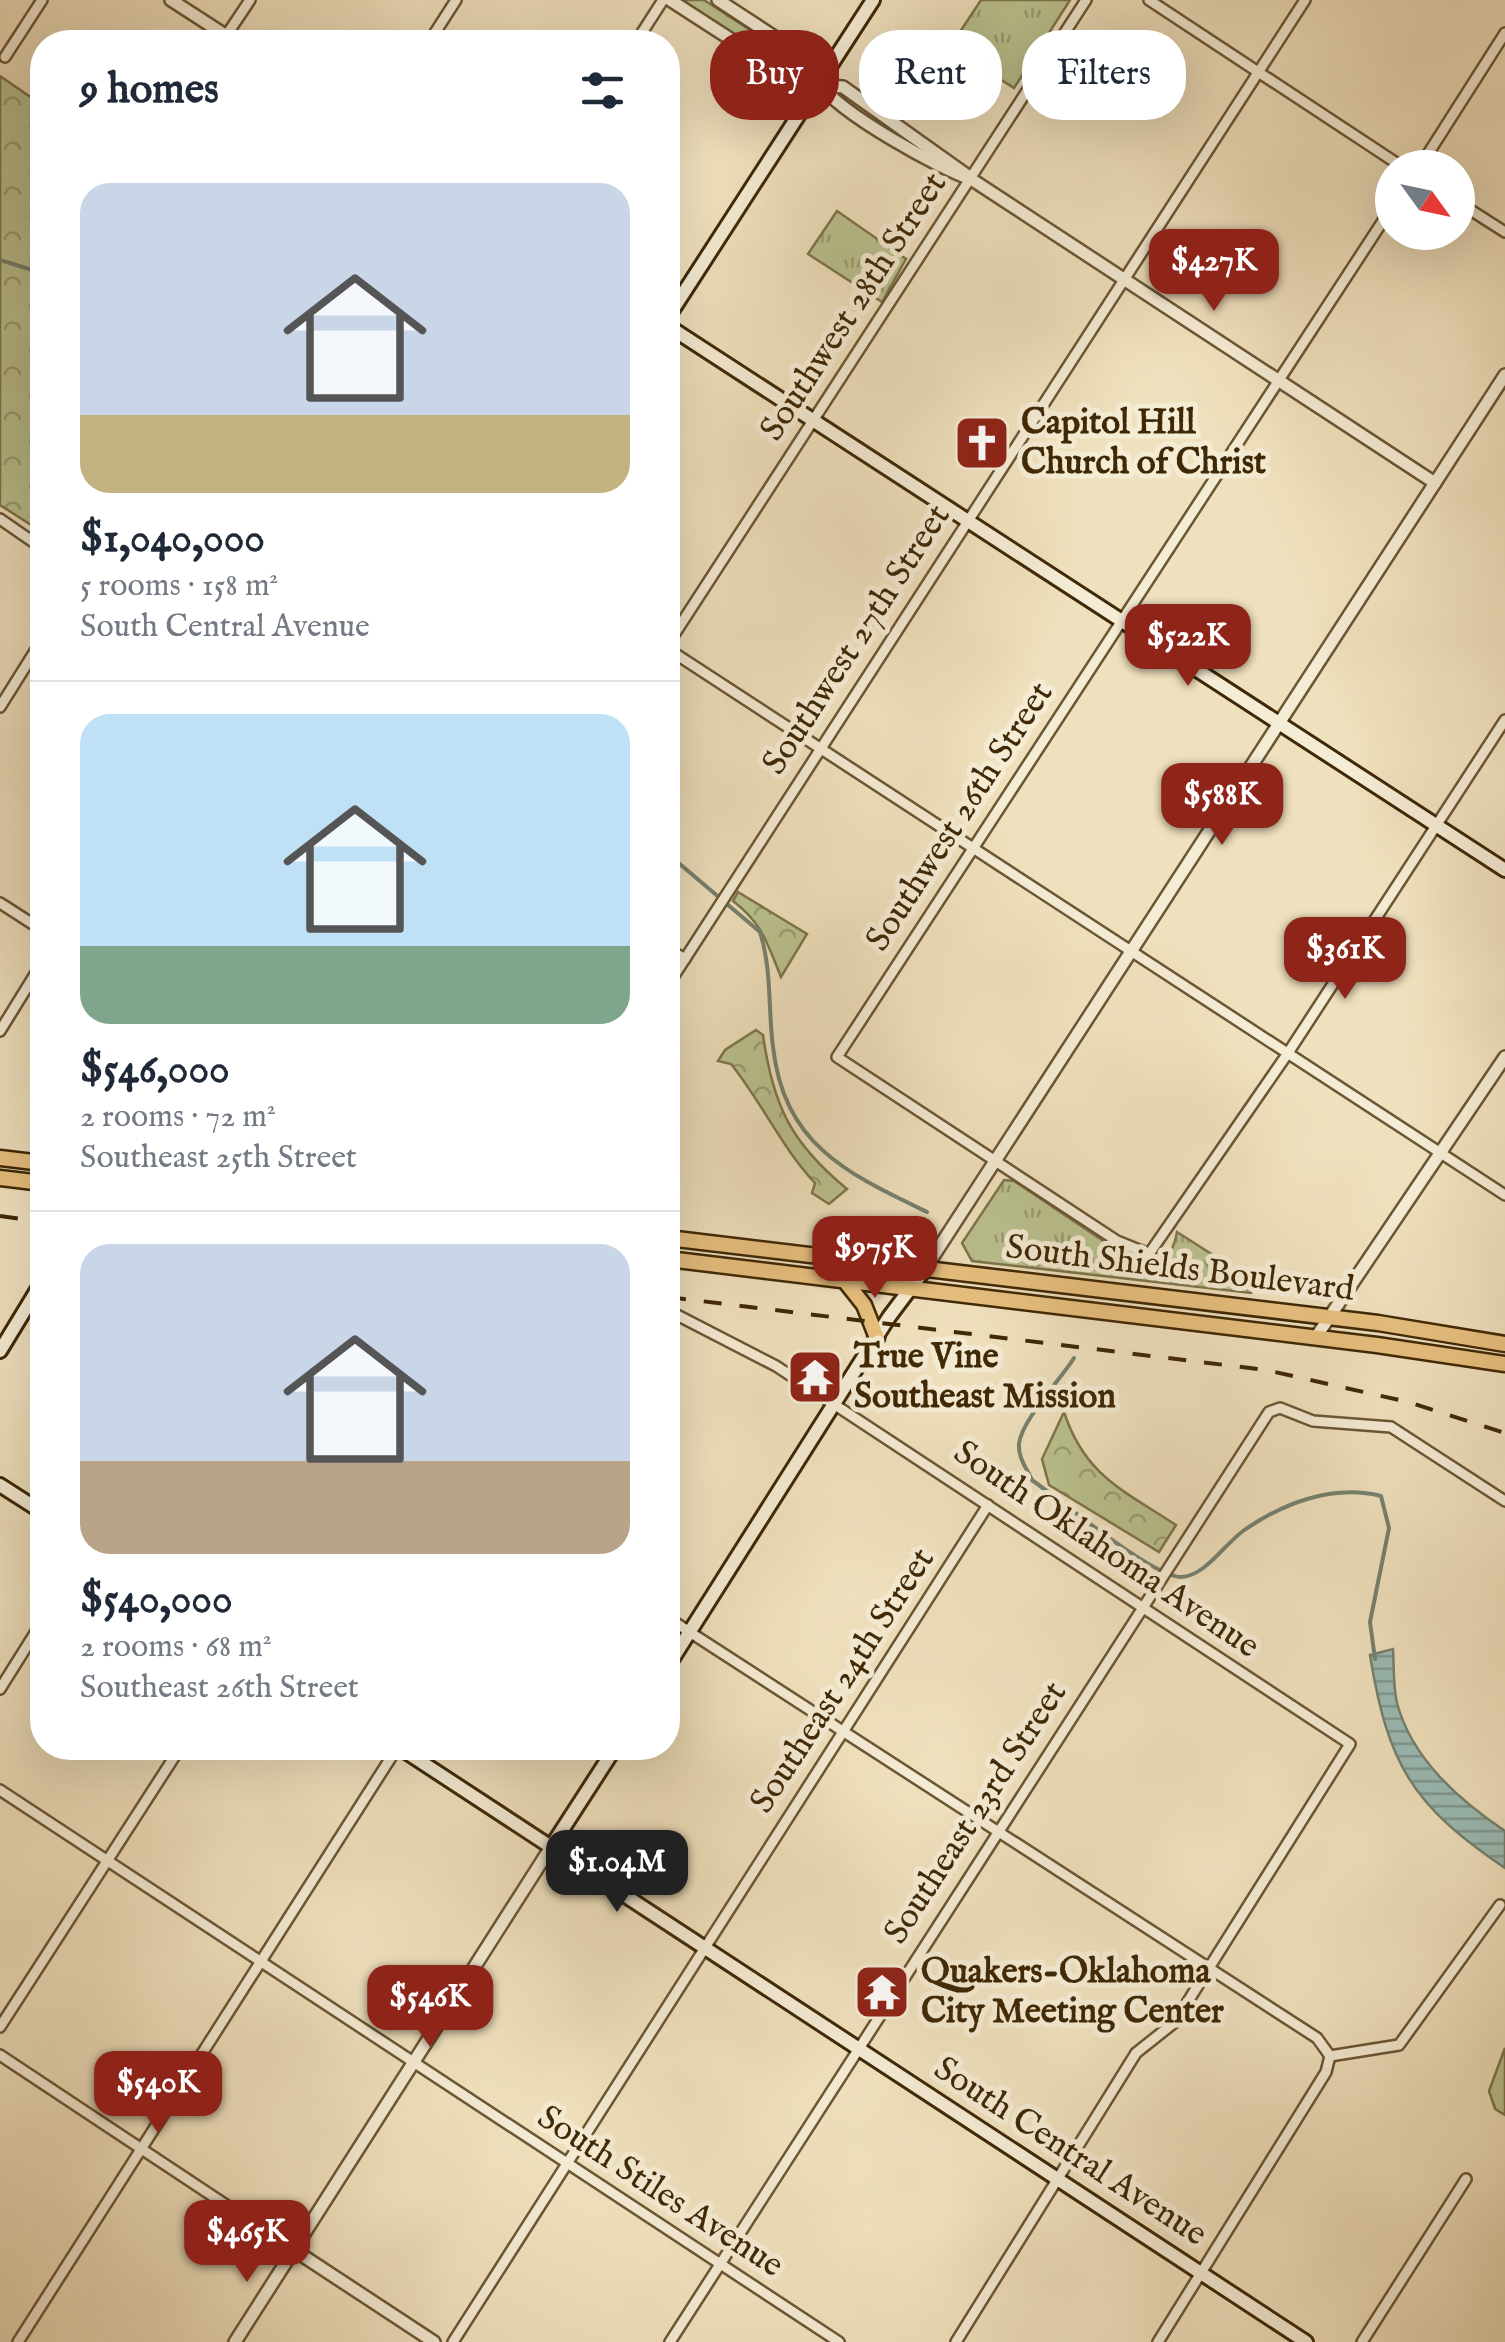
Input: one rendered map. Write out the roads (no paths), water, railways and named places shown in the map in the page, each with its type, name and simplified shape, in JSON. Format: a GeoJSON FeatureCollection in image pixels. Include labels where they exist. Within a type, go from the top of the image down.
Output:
{"type":"FeatureCollection","features":[{"type":"Feature","properties":{"kind":"main road"},"geometry":{"type":"LineString","coordinates":[[839,52],[872,0]]}},
{"type":"Feature","properties":{"kind":"main road"},"geometry":{"type":"LineString","coordinates":[[680,297],[795,120]]}},
{"type":"Feature","properties":{"kind":"main road"},"geometry":{"type":"LineString","coordinates":[[680,334],[1505,870]]}},
{"type":"Feature","properties":{"kind":"main road"},"geometry":{"type":"LineString","coordinates":[[0,1158],[30,1162]]}},
{"type":"Feature","properties":{"kind":"main road"},"geometry":{"type":"LineString","coordinates":[[0,1178],[30,1182]]}},
{"type":"Feature","properties":{"kind":"main road","name":"South Shields Boulevard"},"geometry":{"type":"LineString","coordinates":[[680,1239],[1329,1318],[1505,1344]]}},
{"type":"Feature","properties":{"kind":"main road"},"geometry":{"type":"LineString","coordinates":[[723,1266],[725,1244]]}},
{"type":"Feature","properties":{"kind":"main road","name":"South Shields Boulevard"},"geometry":{"type":"LineString","coordinates":[[680,1261],[1316,1337],[1505,1364]]}},
{"type":"Feature","properties":{"kind":"main road"},"geometry":{"type":"LineString","coordinates":[[680,1647],[876,1338],[925,1269]]}},
{"type":"Feature","properties":{"kind":"main road"},"geometry":{"type":"LineString","coordinates":[[845,1281],[864,1305],[876,1338]]}},
{"type":"Feature","properties":{"kind":"main road"},"geometry":{"type":"LineString","coordinates":[[0,1351],[30,1302]]}},
{"type":"Feature","properties":{"kind":"main road"},"geometry":{"type":"LineString","coordinates":[[0,1485],[30,1504]]}},
{"type":"Feature","properties":{"kind":"main road","name":"South Central Avenue"},"geometry":{"type":"LineString","coordinates":[[418,1760],[1306,2342]]}},
{"type":"Feature","properties":{"kind":"main road"},"geometry":{"type":"LineString","coordinates":[[552,1847],[608,1760]]}},
{"type":"Feature","properties":{"kind":"street"},"geometry":{"type":"LineString","coordinates":[[6,57],[42,0]]}},
{"type":"Feature","properties":{"kind":"street"},"geometry":{"type":"LineString","coordinates":[[171,0],[214,30]]}},
{"type":"Feature","properties":{"kind":"street"},"geometry":{"type":"LineString","coordinates":[[234,30],[250,0]]}},
{"type":"Feature","properties":{"kind":"street"},"geometry":{"type":"LineString","coordinates":[[437,30],[456,0]]}},
{"type":"Feature","properties":{"kind":"street"},"geometry":{"type":"LineString","coordinates":[[645,30],[667,0],[714,30]]}},
{"type":"Feature","properties":{"kind":"street"},"geometry":{"type":"LineString","coordinates":[[718,0],[764,30]]}},
{"type":"Feature","properties":{"kind":"street","name":"Southwest 28th Street"},"geometry":{"type":"LineString","coordinates":[[680,628],[1086,0]]}},
{"type":"Feature","properties":{"kind":"street"},"geometry":{"type":"LineString","coordinates":[[1149,0],[1377,150]]}},
{"type":"Feature","properties":{"kind":"street","name":"Southwest 27th Street"},"geometry":{"type":"LineString","coordinates":[[680,967],[818,748],[1306,0]]}},
{"type":"Feature","properties":{"kind":"street"},"geometry":{"type":"LineString","coordinates":[[1430,150],[1505,33]]}},
{"type":"Feature","properties":{"kind":"street"},"geometry":{"type":"LineString","coordinates":[[839,86],[960,166],[970,179],[1435,483]]}},
{"type":"Feature","properties":{"kind":"street"},"geometry":{"type":"LineString","coordinates":[[1475,213],[1505,232]]}},
{"type":"Feature","properties":{"kind":"street","name":"Southwest 26th Street"},"geometry":{"type":"LineString","coordinates":[[995,1160],[837,1057],[1375,233]]}},
{"type":"Feature","properties":{"kind":"street"},"geometry":{"type":"LineString","coordinates":[[925,1269],[1505,375]]}},
{"type":"Feature","properties":{"kind":"street"},"geometry":{"type":"LineString","coordinates":[[0,519],[30,540]]}},
{"type":"Feature","properties":{"kind":"street"},"geometry":{"type":"LineString","coordinates":[[680,655],[1505,1195]]}},
{"type":"Feature","properties":{"kind":"street"},"geometry":{"type":"LineString","coordinates":[[0,707],[30,659]]}},
{"type":"Feature","properties":{"kind":"street"},"geometry":{"type":"LineString","coordinates":[[995,1160],[1117,1241],[1149,1254],[1288,1053],[1505,720]]}},
{"type":"Feature","properties":{"kind":"street"},"geometry":{"type":"LineString","coordinates":[[0,902],[30,922]]}},
{"type":"Feature","properties":{"kind":"street"},"geometry":{"type":"LineString","coordinates":[[680,956],[685,959]]}},
{"type":"Feature","properties":{"kind":"street"},"geometry":{"type":"LineString","coordinates":[[0,1031],[30,982]]}},
{"type":"Feature","properties":{"kind":"street"},"geometry":{"type":"LineString","coordinates":[[1316,1337],[1505,1057]]}},
{"type":"Feature","properties":{"kind":"street","name":"South Oklahoma Avenue"},"geometry":{"type":"LineString","coordinates":[[680,1317],[776,1366],[1350,1744],[1208,1969]]}},
{"type":"Feature","properties":{"kind":"street","name":"Southeast 23rd Street"},"geometry":{"type":"LineString","coordinates":[[670,2342],[1264,1417],[1280,1408],[1314,1420],[1391,1427],[1505,1501]]}},
{"type":"Feature","properties":{"kind":"street","name":"Southeast 24th Street"},"geometry":{"type":"LineString","coordinates":[[453,2342],[988,1505]]}},
{"type":"Feature","properties":{"kind":"street"},"geometry":{"type":"LineString","coordinates":[[680,1626],[1320,2041],[1330,2056],[1326,2072],[1158,2342]]}},
{"type":"Feature","properties":{"kind":"street"},"geometry":{"type":"LineString","coordinates":[[0,1689],[30,1641]]}},
{"type":"Feature","properties":{"kind":"street"},"geometry":{"type":"LineString","coordinates":[[0,2028],[172,1760]]}},
{"type":"Feature","properties":{"kind":"street"},"geometry":{"type":"LineString","coordinates":[[18,2342],[391,1760]]}},
{"type":"Feature","properties":{"kind":"street","name":"South Stiles Avenue"},"geometry":{"type":"LineString","coordinates":[[0,1790],[839,2342]]}},
{"type":"Feature","properties":{"kind":"street"},"geometry":{"type":"LineString","coordinates":[[235,2342],[552,1847]]}},
{"type":"Feature","properties":{"kind":"street"},"geometry":{"type":"LineString","coordinates":[[1330,2056],[1390,2049],[1404,2040],[1500,1905]]}},
{"type":"Feature","properties":{"kind":"street"},"geometry":{"type":"LineString","coordinates":[[956,2342],[1140,2047],[1170,2028],[1208,1969]]}},
{"type":"Feature","properties":{"kind":"street"},"geometry":{"type":"LineString","coordinates":[[0,2055],[434,2342]]}},
{"type":"Feature","properties":{"kind":"street"},"geometry":{"type":"LineString","coordinates":[[1362,2342],[1466,2179]]}},
{"type":"Feature","properties":{"kind":"water"},"geometry":{"type":"Polygon","coordinates":[[[1393,1649],[1394,1683],[1404,1723],[1439,1776],[1505,1831],[1505,1868],[1447,1824],[1409,1779],[1396,1754],[1370,1655],[1393,1649]]]}},
{"type":"Feature","properties":{"kind":"waterway"},"geometry":{"type":"LineString","coordinates":[[0,260],[30,269]]}},
{"type":"Feature","properties":{"kind":"waterway"},"geometry":{"type":"LineString","coordinates":[[680,864],[760,932],[780,1081],[806,1132],[846,1169],[927,1212]]}},
{"type":"Feature","properties":{"kind":"waterway"},"geometry":{"type":"LineString","coordinates":[[1074,1358],[1021,1435],[1023,1463],[1032,1480],[1129,1552],[1168,1574],[1181,1577],[1198,1572],[1243,1531],[1292,1504],[1345,1492],[1381,1496],[1389,1528],[1370,1622],[1375,1659]]}},
{"type":"Feature","properties":{"kind":"railway"},"geometry":{"type":"LineString","coordinates":[[0,1216],[30,1220]]}},
{"type":"Feature","properties":{"kind":"railway"},"geometry":{"type":"LineString","coordinates":[[680,1298],[1266,1370],[1408,1402],[1505,1433]]}},
{"type":"Feature","properties":{"kind":"place","name":"Capitol Hill Church of Christ"},"geometry":{"type":"Point","coordinates":[982,443]}},
{"type":"Feature","properties":{"kind":"place","name":"True Vine Southeast Mission"},"geometry":{"type":"Point","coordinates":[815,1377]}},
{"type":"Feature","properties":{"kind":"place","name":"Quakers-Oklahoma City Meeting Center"},"geometry":{"type":"Point","coordinates":[882,1992]}}]}
